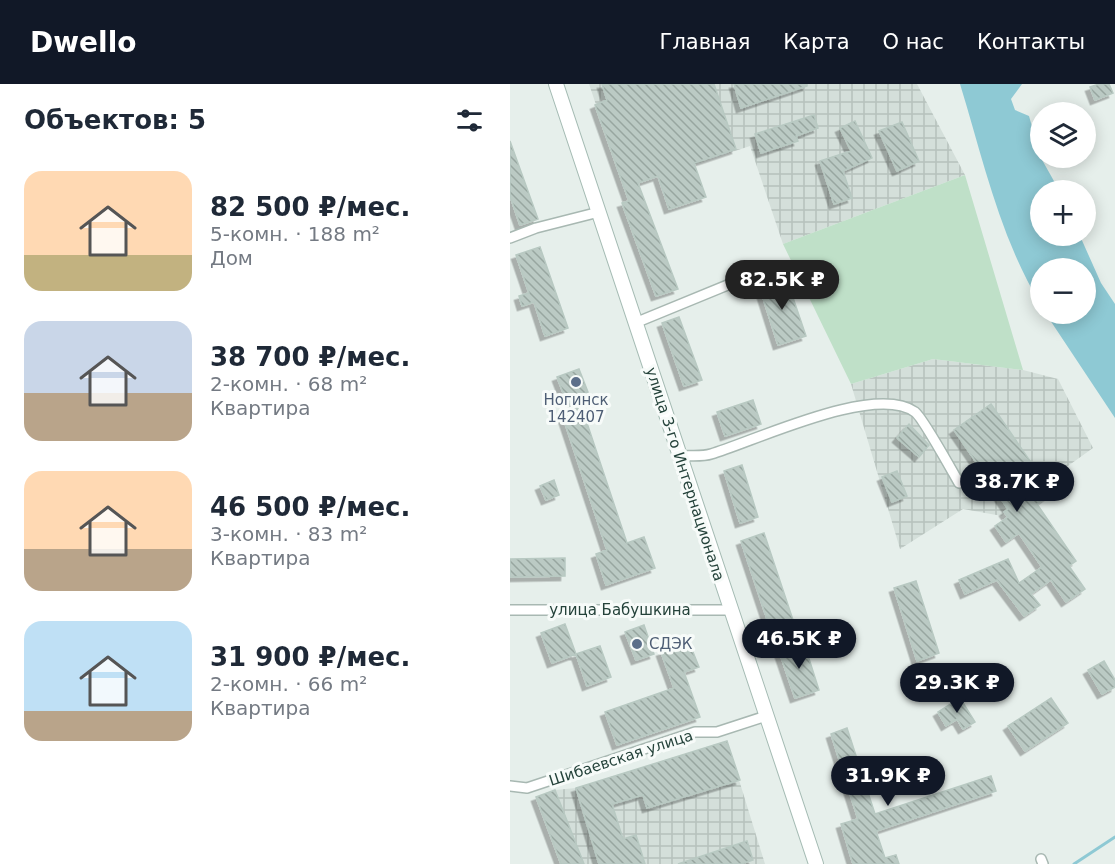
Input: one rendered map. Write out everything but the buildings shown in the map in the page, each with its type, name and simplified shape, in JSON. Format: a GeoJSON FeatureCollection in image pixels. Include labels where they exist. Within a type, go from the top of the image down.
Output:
{"type":"FeatureCollection","features":[{"type":"Feature","properties":{"kind":"main road","name":"улица 3-го Интернационала"},"geometry":{"type":"LineString","coordinates":[[555,84],[816,864]]}},
{"type":"Feature","properties":{"kind":"street"},"geometry":{"type":"LineString","coordinates":[[510,238],[536,228],[599,212]]}},
{"type":"Feature","properties":{"kind":"street"},"geometry":{"type":"LineString","coordinates":[[635,323],[770,268]]}},
{"type":"Feature","properties":{"kind":"street"},"geometry":{"type":"LineString","coordinates":[[679,456],[709,455],[827,412],[897,406],[916,413],[959,483]]}},
{"type":"Feature","properties":{"kind":"street","name":"улица Бабушкина"},"geometry":{"type":"LineString","coordinates":[[510,610],[731,610]]}},
{"type":"Feature","properties":{"kind":"street","name":"Шибаевская улица"},"geometry":{"type":"LineString","coordinates":[[510,786],[527,788],[695,732],[717,732],[766,716]]}},
{"type":"Feature","properties":{"kind":"shaded area"},"geometry":{"type":"Polygon","coordinates":[[[589,84],[917,84],[965,175],[783,244],[750,146],[624,188],[589,84]]]}},
{"type":"Feature","properties":{"kind":"shaded area"},"geometry":{"type":"Polygon","coordinates":[[[933,359],[1023,370],[1058,379],[1093,448],[1008,509],[1002,516],[963,509],[900,549],[851,384],[933,359]]]}},
{"type":"Feature","properties":{"kind":"shaded area"},"geometry":{"type":"Polygon","coordinates":[[[727,741],[765,864],[561,864],[536,797],[555,790],[576,788],[727,741]]]}},
{"type":"Feature","properties":{"kind":"green space"},"geometry":{"type":"Polygon","coordinates":[[[965,175],[1023,370],[933,359],[851,384],[783,244],[965,175]]]}},
{"type":"Feature","properties":{"kind":"water"},"geometry":{"type":"Polygon","coordinates":[[[960,84],[1022,84],[1011,99],[1015,110],[1029,116],[1030,120],[1030,168],[1047,168],[1053,180],[1030,180],[1030,246],[1084,246],[1090,258],[1030,258],[1030,285],[1003,225],[960,84]]]}},
{"type":"Feature","properties":{"kind":"water"},"geometry":{"type":"Polygon","coordinates":[[[1096,272],[1115,304],[1115,418],[1053,324],[1096,324],[1096,272]]]}},
{"type":"Feature","properties":{"kind":"waterway"},"geometry":{"type":"LineString","coordinates":[[1074,864],[1115,837]]}},
{"type":"Feature","properties":{"kind":"place","name":"Ногинск 142407"},"geometry":{"type":"Point","coordinates":[576,382]}},
{"type":"Feature","properties":{"kind":"place","name":"СДЭК"},"geometry":{"type":"Point","coordinates":[637,644]}}]}
